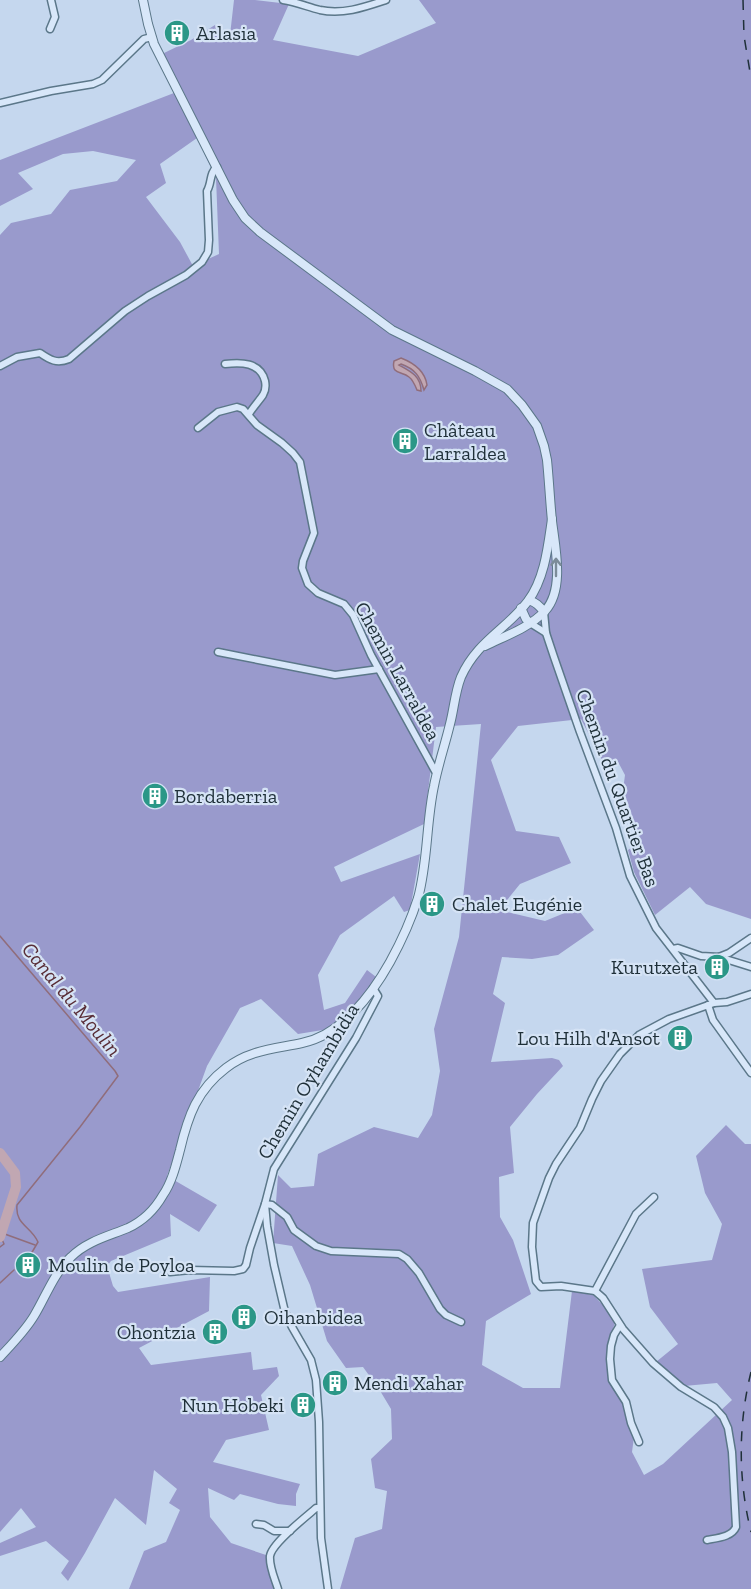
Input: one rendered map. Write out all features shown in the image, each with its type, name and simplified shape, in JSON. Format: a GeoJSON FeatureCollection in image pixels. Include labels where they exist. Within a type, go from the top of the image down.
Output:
{"type":"FeatureCollection","features":[{"type":"Feature","properties":{"kind":"street"},"geometry":{"type":"LineString","coordinates":[[50,29],[55,17],[51,0]]}},
{"type":"Feature","properties":{"kind":"street"},"geometry":{"type":"LineString","coordinates":[[143,0],[152,37],[233,200],[245,218],[260,232],[392,330],[507,389],[537,426],[547,460],[557,564],[554,596],[544,612],[530,623],[478,649]]}},
{"type":"Feature","properties":{"kind":"street"},"geometry":{"type":"LineString","coordinates":[[283,0],[335,12],[386,0]]}},
{"type":"Feature","properties":{"kind":"street"},"geometry":{"type":"LineString","coordinates":[[0,103],[93,84],[102,80],[144,39],[152,37]]}},
{"type":"Feature","properties":{"kind":"street"},"geometry":{"type":"LineString","coordinates":[[0,366],[16,357],[40,353],[52,361],[63,362],[69,359],[125,311],[186,275],[202,262],[208,252],[209,240],[207,191],[212,172],[217,166]]}},
{"type":"Feature","properties":{"kind":"street"},"geometry":{"type":"LineString","coordinates":[[198,428],[218,412],[227,409],[237,407],[249,414],[263,394],[266,386],[261,370],[240,362],[225,364]]}},
{"type":"Feature","properties":{"kind":"street","name":"Chemin Larraldea"},"geometry":{"type":"LineString","coordinates":[[249,414],[257,425],[287,448],[300,462],[314,533],[302,568],[308,584],[318,592],[344,604],[353,615],[371,655],[435,771],[438,771]]}},
{"type":"Feature","properties":{"kind":"street"},"geometry":{"type":"LineString","coordinates":[[0,1357],[25,1330],[52,1282],[72,1256],[93,1242],[130,1227],[149,1214],[164,1194],[171,1179],[194,1104],[216,1075],[252,1053],[303,1043],[329,1033],[351,1014],[373,988],[390,962],[405,932],[418,897],[434,787],[458,687],[478,649],[529,600],[546,558],[552,519]]}},
{"type":"Feature","properties":{"kind":"street"},"geometry":{"type":"LineString","coordinates":[[529,600],[535,602],[544,612]]}},
{"type":"Feature","properties":{"kind":"street"},"geometry":{"type":"LineString","coordinates":[[521,608],[530,623],[546,633]]}},
{"type":"Feature","properties":{"kind":"street","name":"Chemin du Quartier Bas"},"geometry":{"type":"LineString","coordinates":[[544,612],[546,633],[579,732],[616,828],[630,876],[656,928],[711,1004],[713,1020],[751,1072]]}},
{"type":"Feature","properties":{"kind":"street"},"geometry":{"type":"LineString","coordinates":[[218,652],[335,675],[379,669]]}},
{"type":"Feature","properties":{"kind":"street"},"geometry":{"type":"LineString","coordinates":[[719,957],[751,938]]}},
{"type":"Feature","properties":{"kind":"street"},"geometry":{"type":"LineString","coordinates":[[673,949],[678,948],[701,956],[719,957],[751,967]]}},
{"type":"Feature","properties":{"kind":"street","name":"Chemin Oyhambidia"},"geometry":{"type":"LineString","coordinates":[[328,1589],[321,1538],[316,1380],[311,1360],[285,1312],[274,1265],[265,1204],[274,1169],[356,1038],[378,996],[373,988]]}},
{"type":"Feature","properties":{"kind":"street"},"geometry":{"type":"LineString","coordinates":[[707,1540],[729,1534],[735,1531],[736,1527],[732,1452],[728,1428],[723,1417],[714,1407],[681,1387],[653,1363],[620,1324],[603,1298],[595,1291],[561,1286],[541,1287],[536,1281],[532,1223],[556,1164],[580,1128],[601,1081],[628,1044],[639,1035],[669,1019],[711,1004],[727,1002],[751,994]]}},
{"type":"Feature","properties":{"kind":"street"},"geometry":{"type":"LineString","coordinates":[[595,1291],[636,1214],[654,1197]]}},
{"type":"Feature","properties":{"kind":"street"},"geometry":{"type":"LineString","coordinates":[[170,1272],[240,1271],[246,1265],[265,1204],[272,1205],[287,1217],[294,1230],[316,1246],[331,1251],[399,1254],[407,1259],[418,1273],[440,1309],[446,1315],[461,1322]]}},
{"type":"Feature","properties":{"kind":"street"},"geometry":{"type":"LineString","coordinates":[[620,1324],[611,1346],[612,1380],[626,1402],[639,1442]]}},
{"type":"Feature","properties":{"kind":"street"},"geometry":{"type":"LineString","coordinates":[[278,1589],[270,1561],[271,1552],[290,1531],[316,1508],[320,1508]]}},
{"type":"Feature","properties":{"kind":"street"},"geometry":{"type":"LineString","coordinates":[[256,1524],[279,1532],[290,1531]]}},
{"type":"Feature","properties":{"kind":"shaded area"},"geometry":{"type":"Polygon","coordinates":[[[234,0],[289,4],[273,40],[358,56],[436,23],[419,0],[751,0],[751,919],[706,904],[690,887],[655,915],[634,872],[628,850],[641,841],[623,790],[625,775],[617,760],[602,760],[581,719],[518,726],[491,760],[516,831],[559,837],[571,863],[520,884],[499,910],[545,921],[577,908],[594,930],[558,955],[532,959],[502,957],[493,994],[505,1003],[491,1062],[552,1058],[559,1060],[563,1066],[510,1127],[514,1173],[499,1177],[500,1217],[513,1240],[531,1294],[486,1321],[482,1365],[523,1388],[560,1388],[572,1291],[593,1295],[606,1308],[615,1323],[608,1356],[611,1380],[625,1406],[634,1437],[632,1452],[644,1475],[663,1464],[732,1400],[717,1383],[684,1386],[656,1362],[678,1344],[650,1307],[642,1269],[712,1260],[722,1224],[705,1193],[696,1156],[726,1125],[745,1144],[751,1144],[751,1589],[340,1589],[355,1538],[382,1529],[387,1491],[375,1488],[371,1459],[392,1439],[391,1409],[363,1367],[346,1368],[327,1341],[310,1285],[292,1246],[273,1243],[278,1175],[291,1188],[314,1186],[318,1154],[374,1127],[418,1138],[432,1115],[440,1071],[434,1029],[459,937],[481,724],[436,727],[424,824],[334,867],[341,882],[420,854],[410,910],[404,912],[394,896],[340,935],[318,975],[324,1010],[345,1003],[367,970],[380,980],[335,1028],[298,1034],[261,999],[240,1008],[207,1066],[167,1176],[217,1205],[199,1232],[170,1214],[171,1236],[111,1261],[107,1266],[113,1286],[118,1292],[210,1277],[209,1311],[139,1348],[151,1365],[251,1352],[253,1370],[277,1367],[279,1376],[261,1395],[269,1430],[226,1440],[213,1462],[300,1484],[296,1494],[296,1506],[278,1504],[240,1494],[234,1500],[208,1488],[210,1517],[231,1543],[266,1555],[275,1589],[129,1589],[144,1551],[166,1542],[180,1510],[169,1503],[177,1489],[154,1470],[146,1525],[115,1498],[68,1581],[61,1573],[69,1561],[46,1541],[0,1556],[0,1543],[36,1527],[21,1508],[0,1532],[0,235],[11,223],[51,214],[70,190],[117,181],[136,160],[93,151],[63,154],[18,173],[33,189],[0,206],[0,160],[174,93],[164,53],[215,25],[222,39],[230,35],[234,0]],[[197,138],[160,164],[166,183],[146,197],[180,242],[193,266],[219,254],[216,178],[197,138]]]}},
{"type":"Feature","properties":{"kind":"shaded area"},"geometry":{"type":"Polygon","coordinates":[[[401,358],[410,362],[421,372],[427,385],[424,390],[419,377],[410,368],[399,365],[417,378],[421,391],[417,390],[409,377],[394,369],[394,361],[401,358]]]}},
{"type":"Feature","properties":{"kind":"waterway","name":"Canal du Moulin"},"geometry":{"type":"LineString","coordinates":[[0,936],[118,1076],[17,1205],[18,1217],[38,1242],[31,1254]]}},
{"type":"Feature","properties":{"kind":"waterway"},"geometry":{"type":"LineString","coordinates":[[0,1153],[15,1173],[16,1187],[0,1237]]}},
{"type":"Feature","properties":{"kind":"waterway"},"geometry":{"type":"LineString","coordinates":[[2,1233],[35,1245]]}},
{"type":"Feature","properties":{"kind":"waterway"},"geometry":{"type":"LineString","coordinates":[[0,1247],[4,1244],[1,1237]]}},
{"type":"Feature","properties":{"kind":"waterway","name":"Canal du Moulin"},"geometry":{"type":"LineString","coordinates":[[0,1283],[14,1270]]}},
{"type":"Feature","properties":{"kind":"railway"},"geometry":{"type":"LineString","coordinates":[[743,0],[744,36],[751,78]]}},
{"type":"Feature","properties":{"kind":"railway"},"geometry":{"type":"LineString","coordinates":[[751,1372],[744,1412],[741,1452],[744,1492],[751,1532]]}},
{"type":"Feature","properties":{"kind":"place","name":"Arlasia"},"geometry":{"type":"Point","coordinates":[177,33]}},
{"type":"Feature","properties":{"kind":"place","name":"Château Larraldea"},"geometry":{"type":"Point","coordinates":[405,441]}},
{"type":"Feature","properties":{"kind":"place","name":"Bordaberria"},"geometry":{"type":"Point","coordinates":[155,796]}},
{"type":"Feature","properties":{"kind":"place","name":"Chalet Eugénie"},"geometry":{"type":"Point","coordinates":[432,904]}},
{"type":"Feature","properties":{"kind":"place","name":"Kurutxeta"},"geometry":{"type":"Point","coordinates":[717,967]}},
{"type":"Feature","properties":{"kind":"place","name":"Lou Hilh d'Ansot"},"geometry":{"type":"Point","coordinates":[680,1038]}},
{"type":"Feature","properties":{"kind":"place","name":"Moulin de Poyloa"},"geometry":{"type":"Point","coordinates":[28,1265]}},
{"type":"Feature","properties":{"kind":"place","name":"Oihanbidea"},"geometry":{"type":"Point","coordinates":[244,1317]}},
{"type":"Feature","properties":{"kind":"place","name":"Ohontzia"},"geometry":{"type":"Point","coordinates":[215,1332]}},
{"type":"Feature","properties":{"kind":"place","name":"Mendi Xahar"},"geometry":{"type":"Point","coordinates":[335,1383]}},
{"type":"Feature","properties":{"kind":"place","name":"Nun Hobeki"},"geometry":{"type":"Point","coordinates":[303,1405]}}]}
